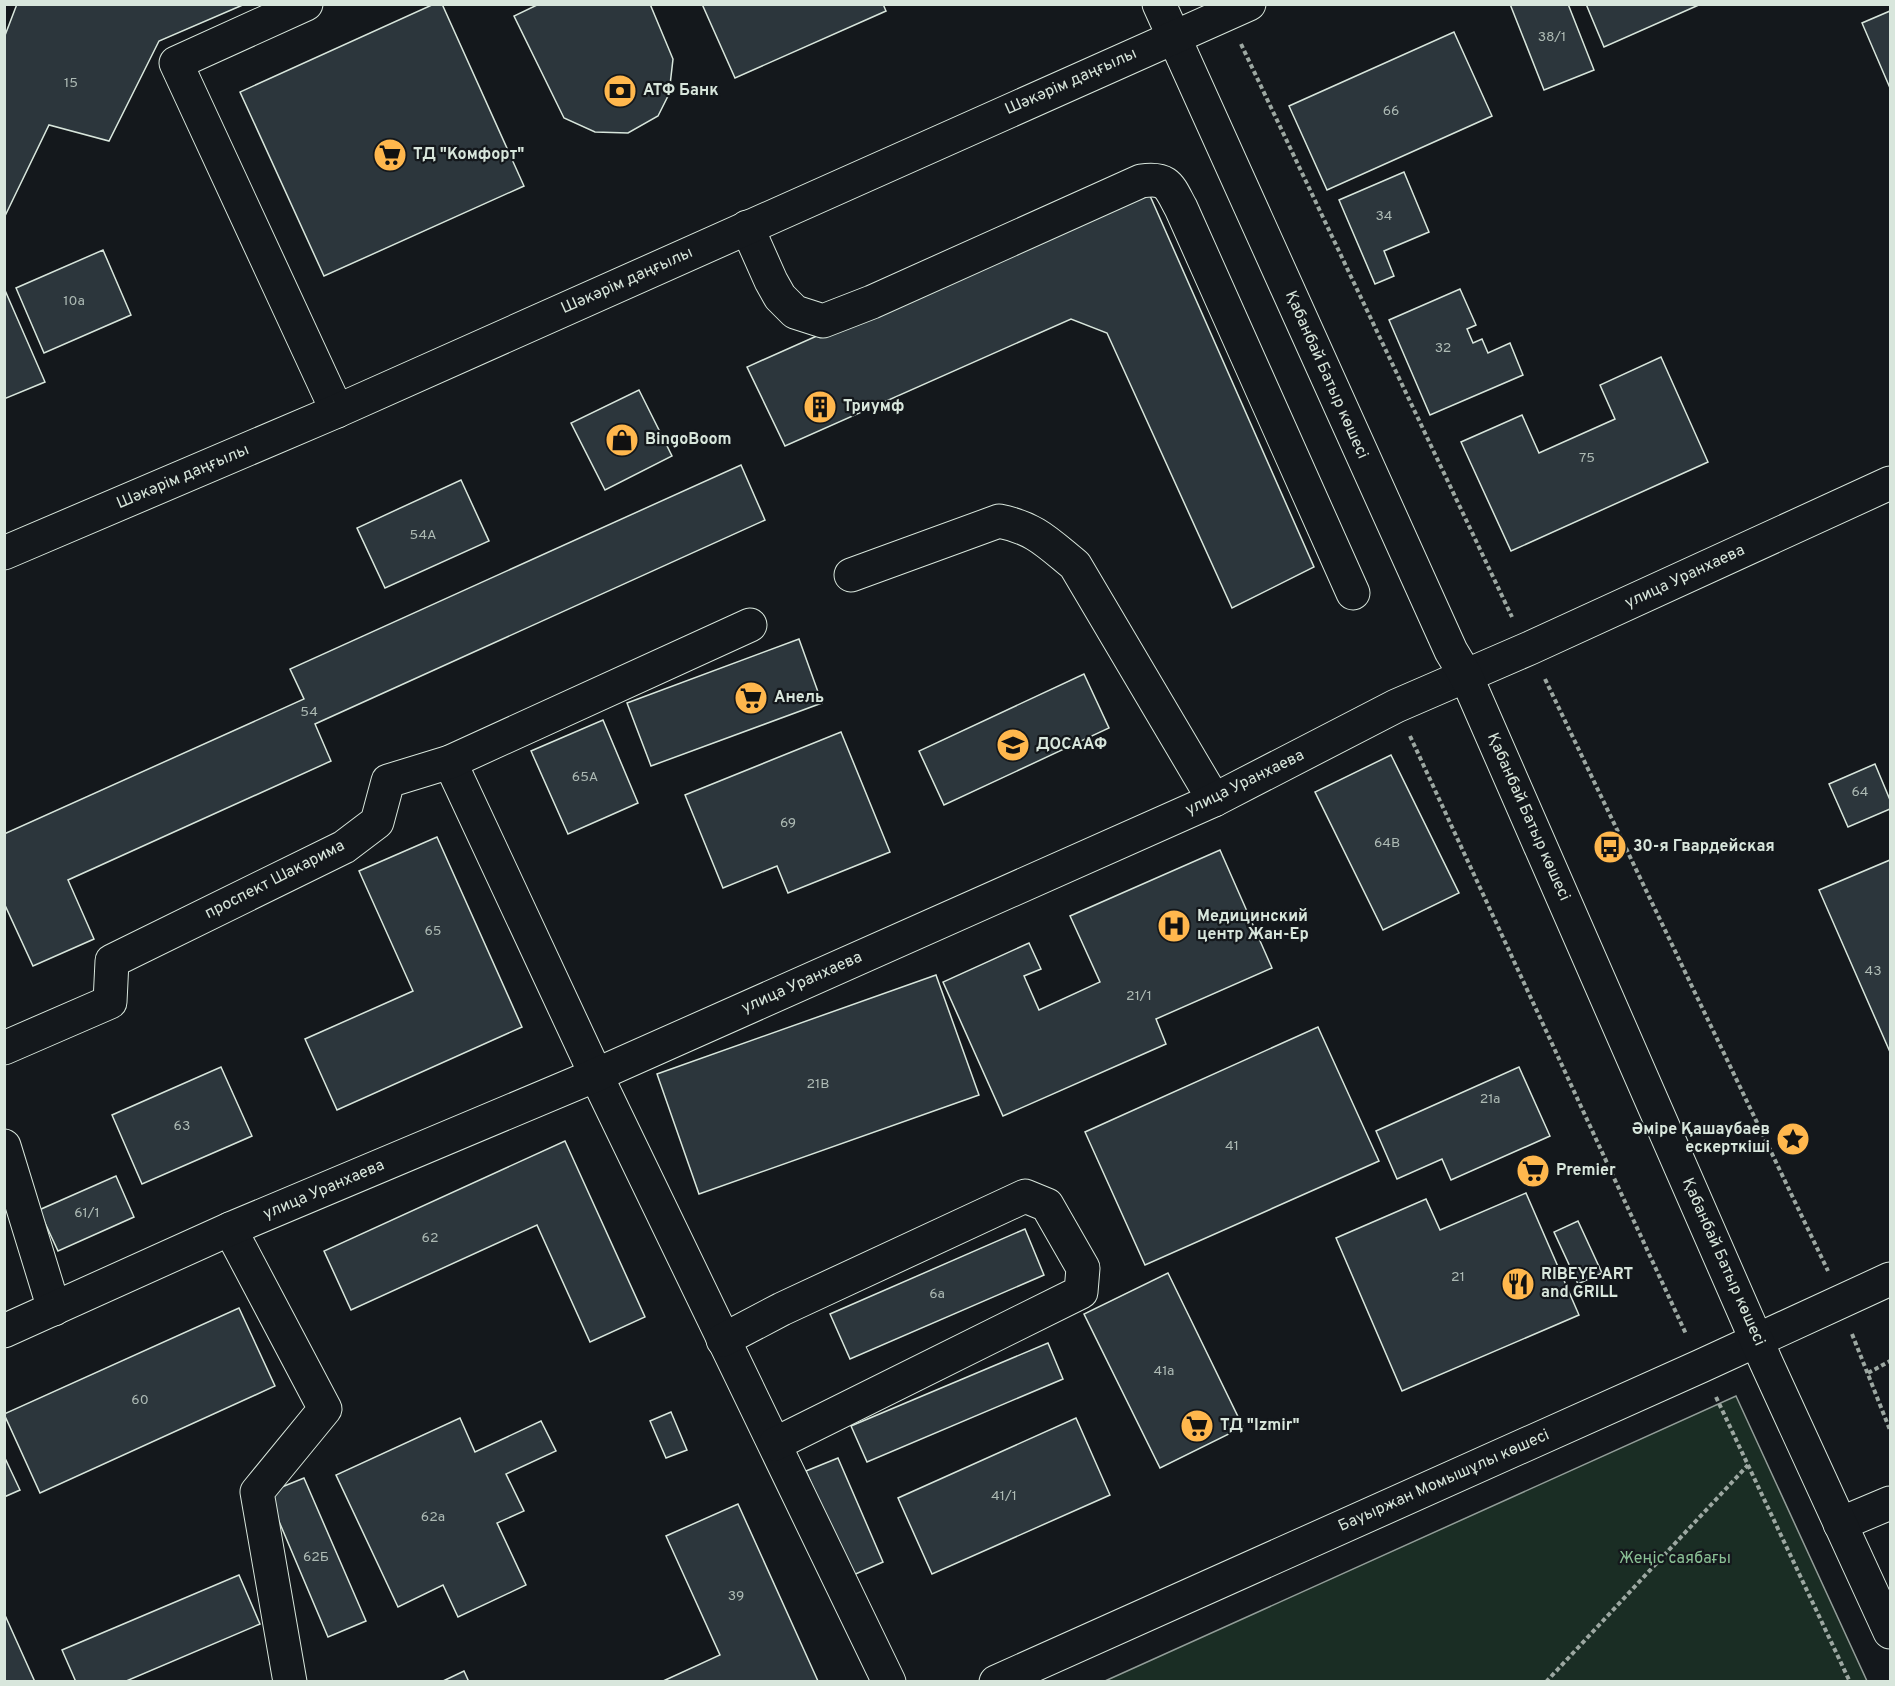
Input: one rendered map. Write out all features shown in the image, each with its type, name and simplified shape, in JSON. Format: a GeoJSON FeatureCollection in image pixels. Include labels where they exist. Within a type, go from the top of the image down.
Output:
{"type":"FeatureCollection","features":[{"type":"Feature","properties":{"kind":"street"},"geometry":{"type":"LineString","coordinates":[[306,4],[176,63],[337,411]]}},
{"type":"Feature","properties":{"kind":"street","name":"Қабанбай Батыр көшесі"},"geometry":{"type":"LineString","coordinates":[[1159,4],[1451,651],[1466,676],[1757,1341],[1890,1632]]}},
{"type":"Feature","properties":{"kind":"street","name":"Шәкәрім даңғылы"},"geometry":{"type":"LineString","coordinates":[[4,553],[337,411],[1238,9]]}},
{"type":"Feature","properties":{"kind":"street"},"geometry":{"type":"LineString","coordinates":[[747,227],[780,297],[795,312],[823,321],[872,302],[1141,181],[1155,179],[1164,182],[1170,188],[1186,218],[1353,593]]}},
{"type":"Feature","properties":{"kind":"street","name":"улица Уранхаева"},"geometry":{"type":"LineString","coordinates":[[4,1331],[230,1229],[596,1075],[1214,800],[1396,706],[1530,648],[1890,483]]}},
{"type":"Feature","properties":{"kind":"street"},"geometry":{"type":"LineString","coordinates":[[851,576],[999,521],[1021,525],[1075,565],[1214,800]]}},
{"type":"Feature","properties":{"kind":"street","name":"проспект Шакарима"},"geometry":{"type":"LineString","coordinates":[[4,1048],[110,1002],[112,961],[344,847],[377,822],[388,782],[450,762],[750,625]]}},
{"type":"Feature","properties":{"kind":"street"},"geometry":{"type":"LineString","coordinates":[[450,762],[596,1075],[889,1682]]}},
{"type":"Feature","properties":{"kind":"street"},"geometry":{"type":"LineString","coordinates":[[4,1146],[54,1309]]}},
{"type":"Feature","properties":{"kind":"street"},"geometry":{"type":"LineString","coordinates":[[723,1340],[783,1309],[1025,1196],[1047,1205],[1083,1268],[1080,1292],[775,1444]]}},
{"type":"Feature","properties":{"kind":"street"},"geometry":{"type":"LineString","coordinates":[[230,1229],[325,1409],[256,1492],[290,1682]]}},
{"type":"Feature","properties":{"kind":"street","name":"Бауыржан Момышұлы көшесі"},"geometry":{"type":"LineString","coordinates":[[996,1682],[1757,1341],[1890,1279]]}},
{"type":"Feature","properties":{"kind":"street"},"geometry":{"type":"LineString","coordinates":[[1840,1524],[1890,1503]]}},
{"type":"Feature","properties":{"kind":"path"},"geometry":{"type":"LineString","coordinates":[[1238,9],[1511,615],[1530,648],[1825,1262],[1890,1430]]}},
{"type":"Feature","properties":{"kind":"path"},"geometry":{"type":"LineString","coordinates":[[1501,621],[1511,615]]}},
{"type":"Feature","properties":{"kind":"path"},"geometry":{"type":"LineString","coordinates":[[1396,706],[1701,1366],[1850,1682]]}},
{"type":"Feature","properties":{"kind":"path"},"geometry":{"type":"LineString","coordinates":[[1868,1373],[1890,1361]]}},
{"type":"Feature","properties":{"kind":"path"},"geometry":{"type":"LineString","coordinates":[[1546,1682],[1748,1465]]}},
{"type":"Feature","properties":{"kind":"green space","name":"Жеңіс саябағы"},"geometry":{"type":"Polygon","coordinates":[[[1736,1396],[1867,1681],[1105,1681],[1736,1396]]]}},
{"type":"Feature","properties":{"kind":"building"},"geometry":{"type":"Polygon","coordinates":[[[17,4],[245,4],[159,41],[109,141],[49,125],[4,218],[4,38],[17,4]]]}},
{"type":"Feature","properties":{"kind":"building"},"geometry":{"type":"Polygon","coordinates":[[[434,4],[442,4],[524,186],[324,276],[240,92],[434,4]]]}},
{"type":"Feature","properties":{"kind":"building"},"geometry":{"type":"Polygon","coordinates":[[[539,4],[650,4],[673,59],[669,94],[658,116],[628,133],[595,132],[564,118],[514,16],[539,4]]]}},
{"type":"Feature","properties":{"kind":"building"},"geometry":{"type":"Polygon","coordinates":[[[702,4],[883,4],[886,11],[735,78],[702,4]]]}},
{"type":"Feature","properties":{"kind":"building"},"geometry":{"type":"Polygon","coordinates":[[[1510,4],[1568,4],[1594,70],[1544,90],[1510,4]]]}},
{"type":"Feature","properties":{"kind":"building"},"geometry":{"type":"Polygon","coordinates":[[[1586,4],[1701,4],[1604,47],[1586,4]]]}},
{"type":"Feature","properties":{"kind":"building"},"geometry":{"type":"Polygon","coordinates":[[[1890,11],[1890,88],[1862,23],[1890,11]]]}},
{"type":"Feature","properties":{"kind":"building"},"geometry":{"type":"Polygon","coordinates":[[[1454,32],[1492,116],[1327,190],[1289,106],[1454,32]]]}},
{"type":"Feature","properties":{"kind":"building"},"geometry":{"type":"Polygon","coordinates":[[[1404,172],[1429,232],[1384,251],[1394,276],[1375,284],[1339,200],[1404,172]]]}},
{"type":"Feature","properties":{"kind":"building","name":"Триумф"},"geometry":{"type":"Polygon","coordinates":[[[1147,189],[1314,567],[1232,608],[1107,333],[1071,319],[785,446],[747,367],[1147,189]]]}},
{"type":"Feature","properties":{"kind":"building"},"geometry":{"type":"Polygon","coordinates":[[[103,250],[131,315],[44,353],[16,288],[103,250]]]}},
{"type":"Feature","properties":{"kind":"building"},"geometry":{"type":"Polygon","coordinates":[[[4,288],[45,382],[4,399],[4,288]]]}},
{"type":"Feature","properties":{"kind":"building"},"geometry":{"type":"Polygon","coordinates":[[[1460,289],[1476,325],[1467,329],[1473,343],[1482,339],[1488,353],[1510,343],[1523,375],[1430,415],[1389,320],[1460,289]]]}},
{"type":"Feature","properties":{"kind":"building"},"geometry":{"type":"Polygon","coordinates":[[[1661,357],[1708,462],[1511,551],[1461,442],[1522,415],[1539,453],[1615,419],[1600,385],[1661,357]]]}},
{"type":"Feature","properties":{"kind":"building","name":"BingoBoom"},"geometry":{"type":"Polygon","coordinates":[[[639,390],[672,456],[605,490],[571,423],[639,390]]]}},
{"type":"Feature","properties":{"kind":"building"},"geometry":{"type":"Polygon","coordinates":[[[741,465],[765,520],[315,724],[331,761],[68,880],[94,939],[33,966],[4,903],[4,834],[304,699],[290,669],[741,465]]]}},
{"type":"Feature","properties":{"kind":"building"},"geometry":{"type":"Polygon","coordinates":[[[461,480],[489,541],[385,588],[357,528],[461,480]]]}},
{"type":"Feature","properties":{"kind":"building"},"geometry":{"type":"Polygon","coordinates":[[[799,639],[822,703],[651,766],[627,703],[799,639]]]}},
{"type":"Feature","properties":{"kind":"building"},"geometry":{"type":"Polygon","coordinates":[[[1084,674],[1109,728],[944,805],[919,751],[1084,674]]]}},
{"type":"Feature","properties":{"kind":"building"},"geometry":{"type":"Polygon","coordinates":[[[603,720],[638,803],[568,834],[531,751],[603,720]]]}},
{"type":"Feature","properties":{"kind":"building"},"geometry":{"type":"Polygon","coordinates":[[[841,732],[890,852],[788,893],[777,866],[723,888],[685,795],[841,732]]]}},
{"type":"Feature","properties":{"kind":"building"},"geometry":{"type":"Polygon","coordinates":[[[1391,755],[1459,893],[1383,930],[1315,792],[1391,755]]]}},
{"type":"Feature","properties":{"kind":"building"},"geometry":{"type":"Polygon","coordinates":[[[1875,764],[1890,800],[1890,809],[1848,827],[1829,784],[1875,764]]]}},
{"type":"Feature","properties":{"kind":"building"},"geometry":{"type":"Polygon","coordinates":[[[437,837],[522,1027],[337,1110],[305,1039],[413,991],[359,871],[437,837]]]}},
{"type":"Feature","properties":{"kind":"building"},"geometry":{"type":"Polygon","coordinates":[[[1220,850],[1272,968],[1156,1019],[1166,1044],[1003,1116],[943,982],[1029,943],[1041,969],[1024,976],[1039,1010],[1100,982],[1070,916],[1220,850]]]}},
{"type":"Feature","properties":{"kind":"building"},"geometry":{"type":"Polygon","coordinates":[[[1890,860],[1890,1052],[1819,890],[1890,860]]]}},
{"type":"Feature","properties":{"kind":"building"},"geometry":{"type":"Polygon","coordinates":[[[936,975],[979,1095],[699,1194],[657,1074],[936,975]]]}},
{"type":"Feature","properties":{"kind":"building"},"geometry":{"type":"Polygon","coordinates":[[[1318,1027],[1379,1161],[1145,1265],[1085,1132],[1318,1027]]]}},
{"type":"Feature","properties":{"kind":"building"},"geometry":{"type":"Polygon","coordinates":[[[221,1067],[252,1136],[142,1184],[112,1115],[221,1067]]]}},
{"type":"Feature","properties":{"kind":"building"},"geometry":{"type":"Polygon","coordinates":[[[1519,1067],[1550,1136],[1451,1180],[1442,1159],[1397,1179],[1376,1131],[1519,1067]]]}},
{"type":"Feature","properties":{"kind":"building"},"geometry":{"type":"Polygon","coordinates":[[[565,1141],[645,1317],[590,1342],[537,1225],[351,1310],[324,1251],[565,1141]]]}},
{"type":"Feature","properties":{"kind":"building"},"geometry":{"type":"Polygon","coordinates":[[[116,1176],[134,1217],[58,1251],[39,1210],[116,1176]]]}},
{"type":"Feature","properties":{"kind":"building"},"geometry":{"type":"Polygon","coordinates":[[[1526,1193],[1579,1315],[1402,1391],[1336,1238],[1426,1199],[1440,1230],[1526,1193]]]}},
{"type":"Feature","properties":{"kind":"building"},"geometry":{"type":"Polygon","coordinates":[[[1578,1221],[1602,1273],[1578,1284],[1554,1232],[1578,1221]]]}},
{"type":"Feature","properties":{"kind":"building"},"geometry":{"type":"Polygon","coordinates":[[[1025,1229],[1044,1275],[850,1359],[830,1314],[1025,1229]]]}},
{"type":"Feature","properties":{"kind":"building"},"geometry":{"type":"Polygon","coordinates":[[[1168,1273],[1243,1427],[1160,1468],[1084,1314],[1168,1273]]]}},
{"type":"Feature","properties":{"kind":"building"},"geometry":{"type":"Polygon","coordinates":[[[239,1308],[275,1386],[40,1493],[4,1414],[239,1308]]]}},
{"type":"Feature","properties":{"kind":"building"},"geometry":{"type":"Polygon","coordinates":[[[1048,1343],[1063,1379],[867,1462],[851,1426],[1048,1343]]]}},
{"type":"Feature","properties":{"kind":"building"},"geometry":{"type":"Polygon","coordinates":[[[671,1412],[687,1450],[666,1458],[650,1421],[671,1412]]]}},
{"type":"Feature","properties":{"kind":"building"},"geometry":{"type":"Polygon","coordinates":[[[460,1418],[475,1452],[541,1421],[556,1451],[506,1474],[524,1511],[497,1523],[526,1585],[458,1617],[443,1585],[398,1607],[336,1475],[460,1418]]]}},
{"type":"Feature","properties":{"kind":"building"},"geometry":{"type":"Polygon","coordinates":[[[1076,1418],[1110,1495],[932,1574],[898,1498],[1076,1418]]]}},
{"type":"Feature","properties":{"kind":"building"},"geometry":{"type":"Polygon","coordinates":[[[4,1456],[20,1490],[4,1497],[4,1456]]]}},
{"type":"Feature","properties":{"kind":"building"},"geometry":{"type":"Polygon","coordinates":[[[838,1458],[883,1562],[851,1576],[806,1471],[838,1458]]]}},
{"type":"Feature","properties":{"kind":"building"},"geometry":{"type":"Polygon","coordinates":[[[304,1478],[366,1621],[328,1637],[267,1493],[304,1478]]]}},
{"type":"Feature","properties":{"kind":"building"},"geometry":{"type":"Polygon","coordinates":[[[738,1504],[817,1682],[661,1682],[720,1655],[666,1536],[738,1504]]]}},
{"type":"Feature","properties":{"kind":"building"},"geometry":{"type":"Polygon","coordinates":[[[239,1575],[260,1624],[124,1682],[76,1682],[62,1650],[239,1575]]]}},
{"type":"Feature","properties":{"kind":"building"},"geometry":{"type":"Polygon","coordinates":[[[4,1613],[35,1682],[4,1682],[4,1613]]]}},
{"type":"Feature","properties":{"kind":"building"},"geometry":{"type":"Polygon","coordinates":[[[464,1671],[469,1682],[441,1682],[464,1671]]]}},
{"type":"Feature","properties":{"kind":"place","name":"АТФ Банк"},"geometry":{"type":"Point","coordinates":[620,91]}},
{"type":"Feature","properties":{"kind":"place","name":"ТД \"Комфорт\""},"geometry":{"type":"Point","coordinates":[390,155]}},
{"type":"Feature","properties":{"kind":"place","name":"Триумф"},"geometry":{"type":"Point","coordinates":[820,407]}},
{"type":"Feature","properties":{"kind":"place","name":"BingoBoom"},"geometry":{"type":"Point","coordinates":[622,440]}},
{"type":"Feature","properties":{"kind":"place","name":"Анель"},"geometry":{"type":"Point","coordinates":[751,698]}},
{"type":"Feature","properties":{"kind":"place","name":"ДОСААФ"},"geometry":{"type":"Point","coordinates":[1013,745]}},
{"type":"Feature","properties":{"kind":"place","name":"30-я Гвардейская"},"geometry":{"type":"Point","coordinates":[1610,847]}},
{"type":"Feature","properties":{"kind":"place","name":"Медицинский центр Жан-Ер"},"geometry":{"type":"Point","coordinates":[1174,926]}},
{"type":"Feature","properties":{"kind":"place","name":"Әміре Қашаубаев ескерткіші"},"geometry":{"type":"Point","coordinates":[1793,1139]}},
{"type":"Feature","properties":{"kind":"place","name":"Premier"},"geometry":{"type":"Point","coordinates":[1533,1171]}},
{"type":"Feature","properties":{"kind":"place","name":"RIBEYE ART and GRILL"},"geometry":{"type":"Point","coordinates":[1518,1284]}},
{"type":"Feature","properties":{"kind":"place","name":"ТД \"Izmir\""},"geometry":{"type":"Point","coordinates":[1197,1426]}}]}
